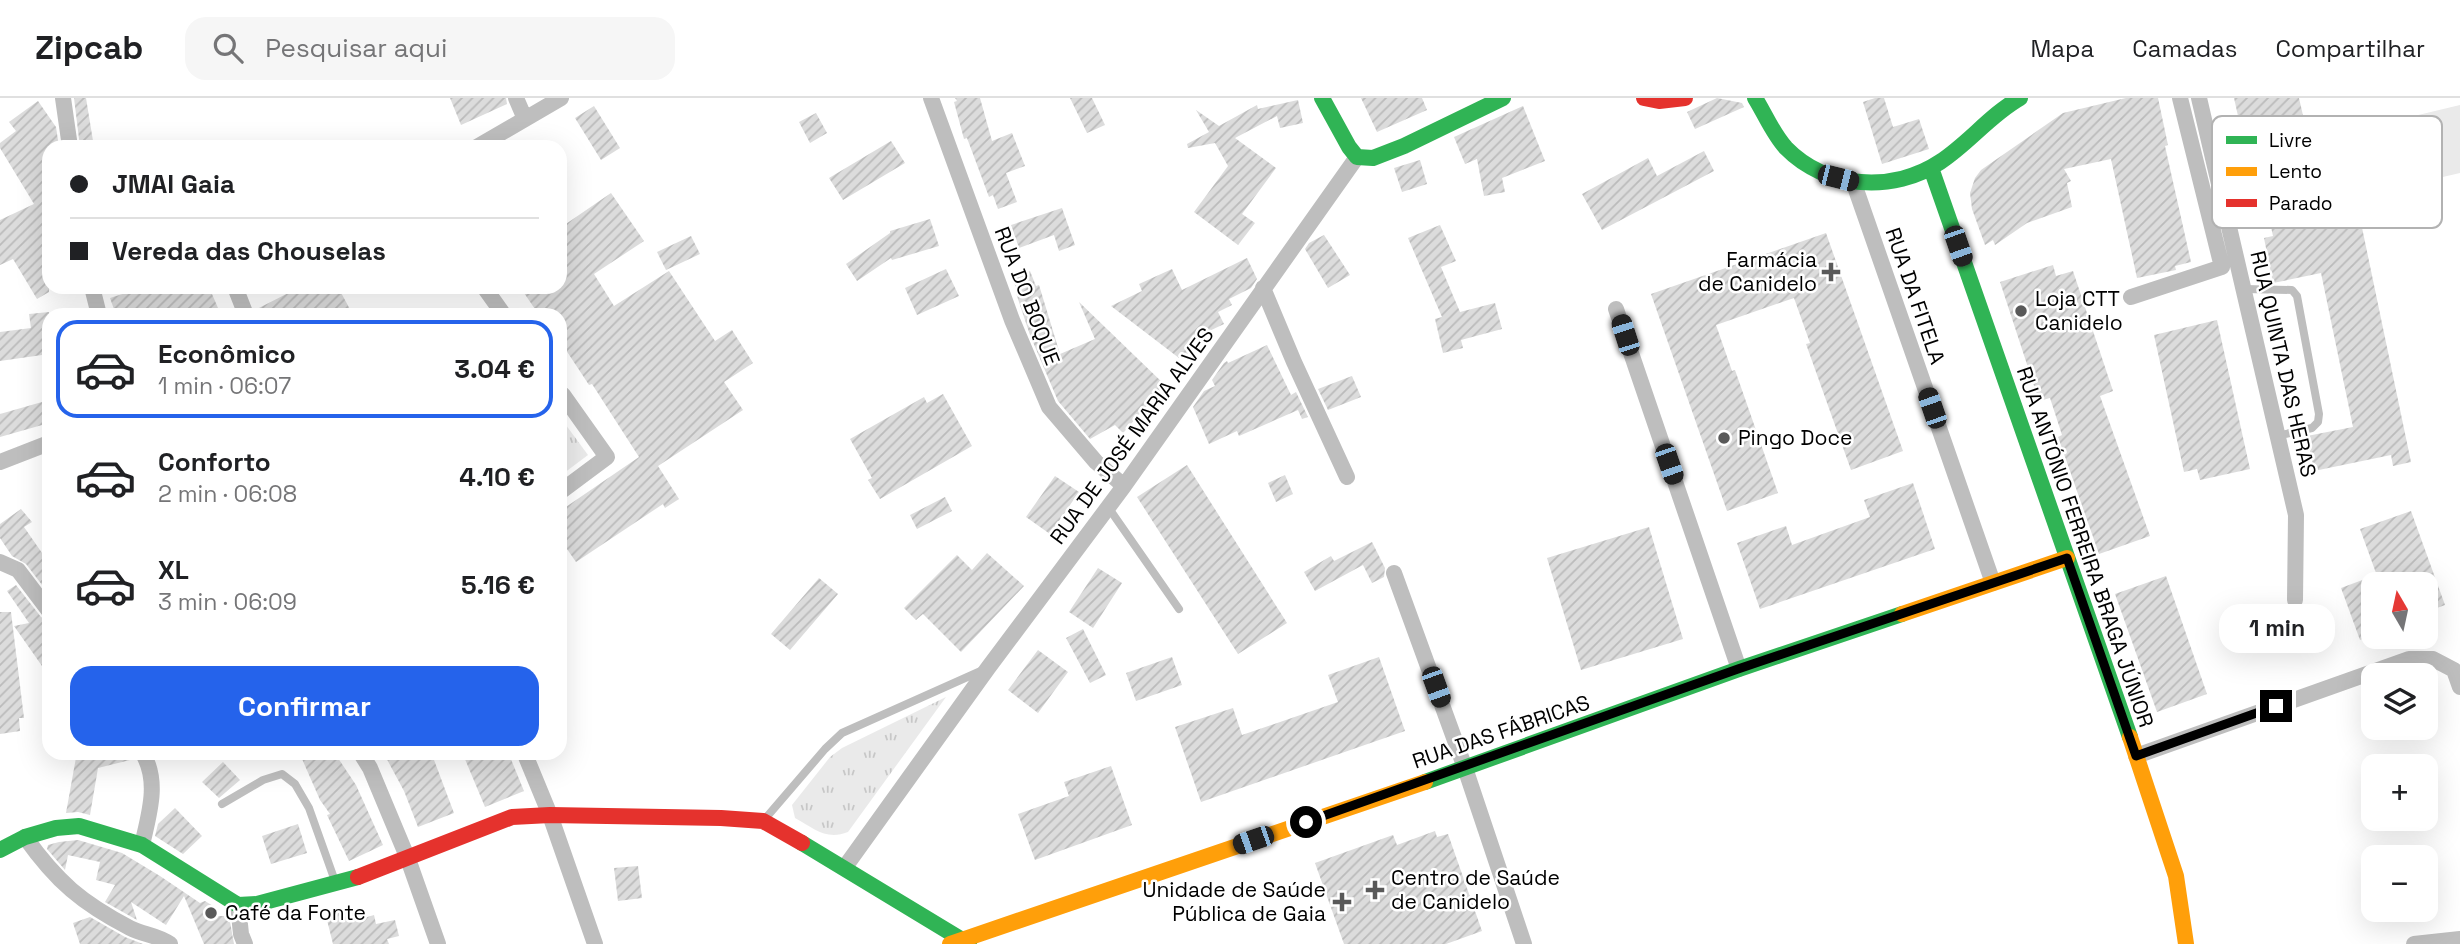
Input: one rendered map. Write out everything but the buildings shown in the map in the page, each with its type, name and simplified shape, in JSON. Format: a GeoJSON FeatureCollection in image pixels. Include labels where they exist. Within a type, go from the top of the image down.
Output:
{"type":"FeatureCollection","features":[{"type":"Feature","properties":{"kind":"street"},"geometry":{"type":"LineString","coordinates":[[63,98],[69,140]]}},
{"type":"Feature","properties":{"kind":"street"},"geometry":{"type":"LineString","coordinates":[[516,98],[525,119]]}},
{"type":"Feature","properties":{"kind":"street"},"geometry":{"type":"LineString","coordinates":[[489,140],[561,98]]}},
{"type":"Feature","properties":{"kind":"street","name":"RUA DO BOQUE"},"geometry":{"type":"LineString","coordinates":[[931,98],[1012,320],[1049,407],[1096,462],[1124,486]]}},
{"type":"Feature","properties":{"kind":"street"},"geometry":{"type":"LineString","coordinates":[[1322,98],[1357,157],[1373,158],[1503,98]]}},
{"type":"Feature","properties":{"kind":"street"},"geometry":{"type":"LineString","coordinates":[[1644,98],[1659,101],[1685,98]]}},
{"type":"Feature","properties":{"kind":"street"},"geometry":{"type":"LineString","coordinates":[[1755,98],[1786,148],[1805,164],[1824,174],[1878,184],[1902,181],[1931,169],[1968,141],[1991,118],[2020,98]]}},
{"type":"Feature","properties":{"kind":"street","name":"RUA QUINTA DAS HERAS"},"geometry":{"type":"LineString","coordinates":[[2180,98],[2212,227]]}},
{"type":"Feature","properties":{"kind":"street","name":"RUA QUINTA DAS HERAS"},"geometry":{"type":"LineString","coordinates":[[2199,98],[2212,152]]}},
{"type":"Feature","properties":{"kind":"street","name":"RUA DE JOSÉ MARIA ALVES"},"geometry":{"type":"LineString","coordinates":[[845,867],[988,668],[1124,486],[1357,157]]}},
{"type":"Feature","properties":{"kind":"street","name":"RUA ANTÓNIO FERREIRA BRAGA JÚNIOR"},"geometry":{"type":"LineString","coordinates":[[1931,169],[2176,876],[2186,944]]}},
{"type":"Feature","properties":{"kind":"street","name":"RUA DA FITELA"},"geometry":{"type":"LineString","coordinates":[[1853,181],[1993,583]]}},
{"type":"Feature","properties":{"kind":"street","name":"RUA QUINTA DAS HERAS"},"geometry":{"type":"LineString","coordinates":[[2131,297],[2222,267],[2212,228]]}},
{"type":"Feature","properties":{"kind":"street","name":"RUA QUINTA DAS HERAS"},"geometry":{"type":"LineString","coordinates":[[2230,228],[2295,515],[2295,600]]}},
{"type":"Feature","properties":{"kind":"street"},"geometry":{"type":"LineString","coordinates":[[1263,288],[1347,477]]}},
{"type":"Feature","properties":{"kind":"street"},"geometry":{"type":"LineString","coordinates":[[1616,309],[1738,669]]}},
{"type":"Feature","properties":{"kind":"street"},"geometry":{"type":"LineString","coordinates":[[567,403],[607,457],[567,487]]}},
{"type":"Feature","properties":{"kind":"street"},"geometry":{"type":"LineString","coordinates":[[0,462],[42,446]]}},
{"type":"Feature","properties":{"kind":"street","name":"RUA DAS FÁBRICAS"},"geometry":{"type":"LineString","coordinates":[[960,942],[1465,768],[1738,669],[2067,558]]}},
{"type":"Feature","properties":{"kind":"street"},"geometry":{"type":"LineString","coordinates":[[0,562],[18,570],[42,602]]}},
{"type":"Feature","properties":{"kind":"street"},"geometry":{"type":"LineString","coordinates":[[1394,573],[1465,768],[1524,944]]}},
{"type":"Feature","properties":{"kind":"street"},"geometry":{"type":"LineString","coordinates":[[2136,756],[2409,659],[2433,659],[2454,670],[2460,687]]}},
{"type":"Feature","properties":{"kind":"street"},"geometry":{"type":"LineString","coordinates":[[142,845],[152,790],[151,770],[146,760]]}},
{"type":"Feature","properties":{"kind":"street"},"geometry":{"type":"LineString","coordinates":[[365,760],[408,859],[438,944]]}},
{"type":"Feature","properties":{"kind":"street"},"geometry":{"type":"LineString","coordinates":[[527,760],[550,815],[595,944]]}},
{"type":"Feature","properties":{"kind":"street"},"geometry":{"type":"LineString","coordinates":[[0,850],[25,837],[56,828],[79,826],[142,845],[238,905],[257,904],[336,883],[408,859],[512,817],[550,815],[763,821],[845,867],[960,942]]}},
{"type":"Feature","properties":{"kind":"street"},"geometry":{"type":"LineString","coordinates":[[25,837],[48,869],[75,894],[104,915],[136,931],[160,937],[170,944]]}},
{"type":"Feature","properties":{"kind":"street"},"geometry":{"type":"LineString","coordinates":[[238,905],[241,934],[245,944]]}},
{"type":"Feature","properties":{"kind":"street"},"geometry":{"type":"LineString","coordinates":[[2414,944],[2460,939]]}},
{"type":"Feature","properties":{"kind":"lane"},"geometry":{"type":"LineString","coordinates":[[2245,289],[2292,290],[2297,296],[2319,414],[2318,422],[2312,428],[2277,436]]}},
{"type":"Feature","properties":{"kind":"lane"},"geometry":{"type":"LineString","coordinates":[[1108,507],[1180,609]]}},
{"type":"Feature","properties":{"kind":"lane"},"geometry":{"type":"LineString","coordinates":[[763,821],[842,733],[988,668]]}},
{"type":"Feature","properties":{"kind":"lane"},"geometry":{"type":"LineString","coordinates":[[222,804],[263,780],[282,774],[295,784],[309,808],[336,883]]}},
{"type":"Feature","properties":{"kind":"green space"},"geometry":{"type":"Polygon","coordinates":[[[2460,105],[2460,173],[2442,177],[2442,116],[2414,116],[2460,105]]]}},
{"type":"Feature","properties":{"kind":"green space"},"geometry":{"type":"Polygon","coordinates":[[[567,426],[588,455],[567,471],[567,426]]]}},
{"type":"Feature","properties":{"kind":"green space"},"geometry":{"type":"Polygon","coordinates":[[[946,697],[848,832],[827,834],[795,818],[792,805],[830,757],[842,748],[946,697]]]}},
{"type":"Feature","properties":{"kind":"traffic: fast"},"geometry":{"type":"LineString","coordinates":[[1322,98],[1357,157],[1373,158],[1503,98]]}},
{"type":"Feature","properties":{"kind":"traffic: fast"},"geometry":{"type":"LineString","coordinates":[[1755,98],[1781,142],[1802,162],[1840,179],[1861,182],[1902,179],[1922,172],[1940,162],[1999,112],[2020,98]]}},
{"type":"Feature","properties":{"kind":"traffic: fast"},"geometry":{"type":"LineString","coordinates":[[1931,168],[2130,737]]}},
{"type":"Feature","properties":{"kind":"traffic: fast"},"geometry":{"type":"LineString","coordinates":[[1425,782],[1739,669],[1902,614]]}},
{"type":"Feature","properties":{"kind":"traffic: fast"},"geometry":{"type":"LineString","coordinates":[[0,850],[25,837],[56,828],[79,826],[142,845],[238,905],[257,904],[358,877]]}},
{"type":"Feature","properties":{"kind":"traffic: fast"},"geometry":{"type":"LineString","coordinates":[[802,843],[969,944]]}},
{"type":"Feature","properties":{"kind":"traffic: slow"},"geometry":{"type":"LineString","coordinates":[[1902,614],[2067,558]]}},
{"type":"Feature","properties":{"kind":"traffic: slow"},"geometry":{"type":"LineString","coordinates":[[2130,737],[2176,876],[2186,944]]}},
{"type":"Feature","properties":{"kind":"traffic: slow"},"geometry":{"type":"LineString","coordinates":[[950,944],[1425,782]]}},
{"type":"Feature","properties":{"kind":"traffic: jam"},"geometry":{"type":"LineString","coordinates":[[1644,98],[1659,101],[1685,98]]}},
{"type":"Feature","properties":{"kind":"traffic: jam"},"geometry":{"type":"LineString","coordinates":[[358,877],[512,817],[550,815],[763,821],[802,843]]}},
{"type":"Feature","properties":{"kind":"place","name":"Farmácia de Canidelo"},"geometry":{"type":"Point","coordinates":[1831,272]}},
{"type":"Feature","properties":{"kind":"place","name":"Loja CTT Canidelo"},"geometry":{"type":"Point","coordinates":[2021,311]}},
{"type":"Feature","properties":{"kind":"place","name":"Pingo Doce"},"geometry":{"type":"Point","coordinates":[1724,438]}},
{"type":"Feature","properties":{"kind":"place","name":"Centro de Saúde de Canidelo"},"geometry":{"type":"Point","coordinates":[1375,890]}},
{"type":"Feature","properties":{"kind":"place","name":"Unidade de Saúde Pública de Gaia"},"geometry":{"type":"Point","coordinates":[1342,902]}},
{"type":"Feature","properties":{"kind":"place","name":"Café da Fonte"},"geometry":{"type":"Point","coordinates":[211,913]}},
{"type":"Feature","properties":{"kind":"route"},"geometry":{"type":"LineString","coordinates":[[1306,822],[1465,768],[1738,669],[2067,558],[2136,756],[2276,706]]}}]}
